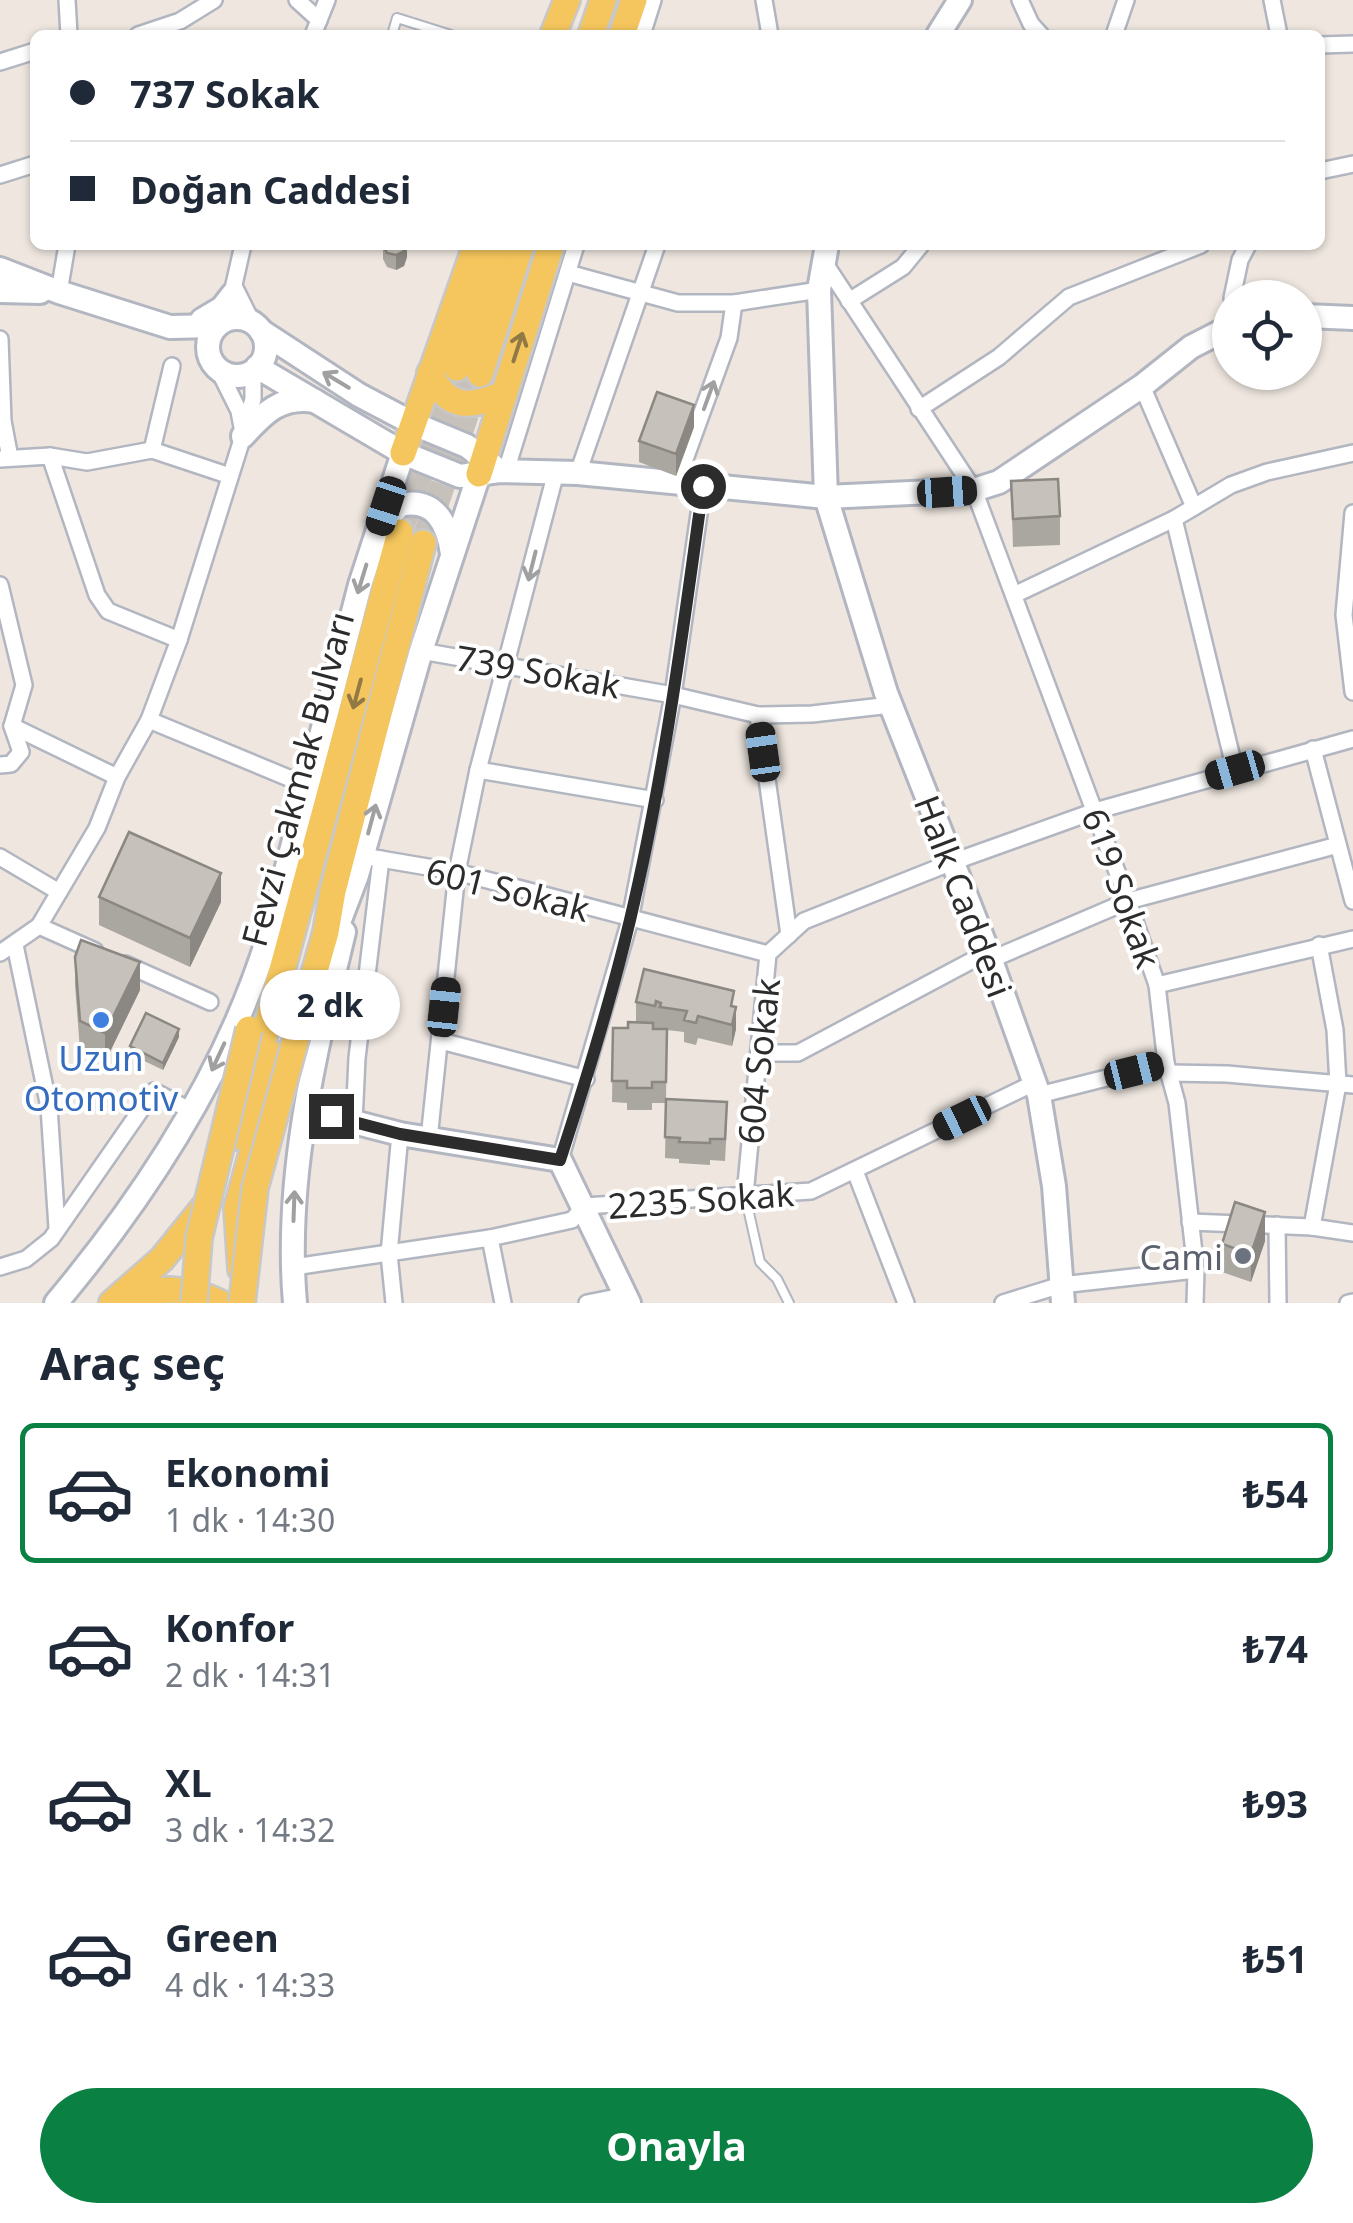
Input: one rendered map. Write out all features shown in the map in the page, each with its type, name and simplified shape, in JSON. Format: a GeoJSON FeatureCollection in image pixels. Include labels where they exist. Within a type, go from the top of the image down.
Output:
{"type":"FeatureCollection","features":[{"type":"Feature","properties":{"kind":"main road"},"geometry":{"type":"LineString","coordinates":[[556,30],[566,0]]}},
{"type":"Feature","properties":{"kind":"main road"},"geometry":{"type":"LineString","coordinates":[[571,30],[581,0]]}},
{"type":"Feature","properties":{"kind":"main road"},"geometry":{"type":"LineString","coordinates":[[593,30],[603,0]]}},
{"type":"Feature","properties":{"kind":"main road"},"geometry":{"type":"LineString","coordinates":[[624,30],[634,0]]}},
{"type":"Feature","properties":{"kind":"main road"},"geometry":{"type":"LineString","coordinates":[[941,30],[960,0]]}},
{"type":"Feature","properties":{"kind":"main road"},"geometry":{"type":"LineString","coordinates":[[194,1303],[199,1238],[264,953],[360,585],[400,536],[403,454],[474,250]]}},
{"type":"Feature","properties":{"kind":"main road"},"geometry":{"type":"LineString","coordinates":[[496,250],[468,371],[519,250]]}},
{"type":"Feature","properties":{"kind":"main road"},"geometry":{"type":"LineString","coordinates":[[296,1303],[293,1198],[317,1051],[421,651],[453,558],[492,469],[503,394],[550,250]]}},
{"type":"Feature","properties":{"kind":"main road","name":"Halk Caddesi"},"geometry":{"type":"LineString","coordinates":[[827,255],[819,290],[826,496],[891,705],[989,956],[1036,1089],[1054,1186],[1062,1294]]}},
{"type":"Feature","properties":{"kind":"main road"},"geometry":{"type":"LineString","coordinates":[[0,269],[59,292],[178,327],[243,318],[356,392],[414,424],[467,446],[492,469]]}},
{"type":"Feature","properties":{"kind":"main road"},"geometry":{"type":"LineString","coordinates":[[0,291],[59,292]]}},
{"type":"Feature","properties":{"kind":"main road"},"geometry":{"type":"LineString","coordinates":[[178,327],[215,314],[234,291]]}},
{"type":"Feature","properties":{"kind":"main road"},"geometry":{"type":"LineString","coordinates":[[1322,317],[1353,318]]}},
{"type":"Feature","properties":{"kind":"main road"},"geometry":{"type":"LineString","coordinates":[[215,366],[208,343],[220,323]]}},
{"type":"Feature","properties":{"kind":"main road"},"geometry":{"type":"LineString","coordinates":[[178,327],[188,346],[236,376],[255,369],[266,348],[257,327]]}},
{"type":"Feature","properties":{"kind":"main road"},"geometry":{"type":"LineString","coordinates":[[255,369],[319,402],[403,454],[460,476],[492,469],[568,472],[826,496],[974,490],[1000,482],[1142,386],[1212,332]]}},
{"type":"Feature","properties":{"kind":"main road"},"geometry":{"type":"LineString","coordinates":[[430,373],[442,392],[458,403],[503,394]]}},
{"type":"Feature","properties":{"kind":"main road"},"geometry":{"type":"LineString","coordinates":[[243,436],[276,404],[293,399],[319,402]]}},
{"type":"Feature","properties":{"kind":"main road"},"geometry":{"type":"LineString","coordinates":[[400,536],[400,504],[423,504],[444,520],[453,558]]}},
{"type":"Feature","properties":{"kind":"main road","name":"Fevzi Çakmak Bulvarı"},"geometry":{"type":"LineString","coordinates":[[245,1303],[255,1188],[326,932],[400,536]]}},
{"type":"Feature","properties":{"kind":"main road","name":"Fevzi Çakmak Bulvarı"},"geometry":{"type":"LineString","coordinates":[[113,1303],[162,1259],[201,1214],[223,1169],[400,536]]}},
{"type":"Feature","properties":{"kind":"main road"},"geometry":{"type":"LineString","coordinates":[[304,1009],[367,863]]}},
{"type":"Feature","properties":{"kind":"main road"},"geometry":{"type":"LineString","coordinates":[[245,1303],[236,1232],[241,1190],[304,971],[333,891]]}},
{"type":"Feature","properties":{"kind":"main road"},"geometry":{"type":"LineString","coordinates":[[249,1029],[278,968],[298,910]]}},
{"type":"Feature","properties":{"kind":"main road"},"geometry":{"type":"LineString","coordinates":[[56,1303],[129,1208],[191,1110],[264,953]]}},
{"type":"Feature","properties":{"kind":"main road"},"geometry":{"type":"LineString","coordinates":[[307,1110],[400,1134],[560,1160],[628,1299]]}},
{"type":"Feature","properties":{"kind":"main road"},"geometry":{"type":"LineString","coordinates":[[113,1303],[163,1288],[189,1290],[220,1303]]}},
{"type":"Feature","properties":{"kind":"street"},"geometry":{"type":"LineString","coordinates":[[67,0],[70,30]]}},
{"type":"Feature","properties":{"kind":"street"},"geometry":{"type":"LineString","coordinates":[[153,30],[180,21],[214,0]]}},
{"type":"Feature","properties":{"kind":"street"},"geometry":{"type":"LineString","coordinates":[[297,0],[316,27]]}},
{"type":"Feature","properties":{"kind":"street"},"geometry":{"type":"LineString","coordinates":[[316,27],[326,0]]}},
{"type":"Feature","properties":{"kind":"street"},"geometry":{"type":"LineString","coordinates":[[644,30],[653,0]]}},
{"type":"Feature","properties":{"kind":"street"},"geometry":{"type":"LineString","coordinates":[[764,0],[769,30]]}},
{"type":"Feature","properties":{"kind":"street"},"geometry":{"type":"LineString","coordinates":[[1020,0],[1036,30]]}},
{"type":"Feature","properties":{"kind":"street"},"geometry":{"type":"LineString","coordinates":[[1116,30],[1126,0]]}},
{"type":"Feature","properties":{"kind":"street"},"geometry":{"type":"LineString","coordinates":[[1272,0],[1278,30]]}},
{"type":"Feature","properties":{"kind":"street"},"geometry":{"type":"LineString","coordinates":[[1325,45],[1353,44]]}},
{"type":"Feature","properties":{"kind":"street"},"geometry":{"type":"LineString","coordinates":[[0,62],[30,52]]}},
{"type":"Feature","properties":{"kind":"street"},"geometry":{"type":"LineString","coordinates":[[1325,169],[1353,164]]}},
{"type":"Feature","properties":{"kind":"street"},"geometry":{"type":"LineString","coordinates":[[0,175],[30,166]]}},
{"type":"Feature","properties":{"kind":"street"},"geometry":{"type":"LineString","coordinates":[[59,292],[66,250]]}},
{"type":"Feature","properties":{"kind":"street"},"geometry":{"type":"LineString","coordinates":[[220,323],[234,291],[241,250]]}},
{"type":"Feature","properties":{"kind":"street"},"geometry":{"type":"LineString","coordinates":[[492,469],[575,250]]}},
{"type":"Feature","properties":{"kind":"street"},"geometry":{"type":"LineString","coordinates":[[429,1139],[456,872],[478,770],[568,472],[655,250]]}},
{"type":"Feature","properties":{"kind":"street"},"geometry":{"type":"LineString","coordinates":[[849,301],[903,266],[917,250]]}},
{"type":"Feature","properties":{"kind":"street"},"geometry":{"type":"LineString","coordinates":[[1236,280],[1245,250]]}},
{"type":"Feature","properties":{"kind":"street"},"geometry":{"type":"LineString","coordinates":[[920,409],[998,357],[1069,297],[1166,252]]}},
{"type":"Feature","properties":{"kind":"street","name":"619 Sokak"},"geometry":{"type":"LineString","coordinates":[[827,255],[849,301],[974,490],[1128,901],[1157,986],[1177,1104],[1196,1270],[1195,1303]]}},
{"type":"Feature","properties":{"kind":"street"},"geometry":{"type":"LineString","coordinates":[[568,273],[678,303],[734,304],[819,290]]}},
{"type":"Feature","properties":{"kind":"street"},"geometry":{"type":"LineString","coordinates":[[234,291],[257,327]]}},
{"type":"Feature","properties":{"kind":"street"},"geometry":{"type":"LineString","coordinates":[[676,484],[729,338],[734,304]]}},
{"type":"Feature","properties":{"kind":"street"},"geometry":{"type":"LineString","coordinates":[[0,339],[5,459],[50,456],[87,462],[152,450],[230,476]]}},
{"type":"Feature","properties":{"kind":"street"},"geometry":{"type":"LineString","coordinates":[[152,450],[172,366]]}},
{"type":"Feature","properties":{"kind":"street"},"geometry":{"type":"LineString","coordinates":[[215,366],[240,411],[243,436]]}},
{"type":"Feature","properties":{"kind":"street"},"geometry":{"type":"LineString","coordinates":[[0,952],[39,926],[97,828],[117,777],[149,720],[180,640],[243,436],[255,369]]}},
{"type":"Feature","properties":{"kind":"street"},"geometry":{"type":"LineString","coordinates":[[1142,386],[1194,507]]}},
{"type":"Feature","properties":{"kind":"street"},"geometry":{"type":"LineString","coordinates":[[1014,594],[1174,519],[1231,485],[1352,450]]}},
{"type":"Feature","properties":{"kind":"street"},"geometry":{"type":"LineString","coordinates":[[50,456],[97,595],[108,611],[180,640]]}},
{"type":"Feature","properties":{"kind":"street"},"geometry":{"type":"LineString","coordinates":[[560,1160],[630,920],[674,695],[703,486]]}},
{"type":"Feature","properties":{"kind":"street"},"geometry":{"type":"LineString","coordinates":[[1353,513],[1344,616],[1353,692]]}},
{"type":"Feature","properties":{"kind":"street"},"geometry":{"type":"LineString","coordinates":[[1174,519],[1235,770]]}},
{"type":"Feature","properties":{"kind":"street"},"geometry":{"type":"LineString","coordinates":[[0,585],[24,685],[12,726],[20,752],[11,764],[0,765]]}},
{"type":"Feature","properties":{"kind":"street","name":"739 Sokak"},"geometry":{"type":"LineString","coordinates":[[421,651],[674,695],[758,715],[812,714],[891,705]]}},
{"type":"Feature","properties":{"kind":"street"},"geometry":{"type":"LineString","coordinates":[[758,715],[789,935]]}},
{"type":"Feature","properties":{"kind":"street"},"geometry":{"type":"LineString","coordinates":[[149,720],[308,786]]}},
{"type":"Feature","properties":{"kind":"street"},"geometry":{"type":"LineString","coordinates":[[12,726],[117,777]]}},
{"type":"Feature","properties":{"kind":"street","name":"604 Sokak"},"geometry":{"type":"LineString","coordinates":[[745,1195],[768,954],[804,921],[950,862],[1096,810],[1353,739]]}},
{"type":"Feature","properties":{"kind":"street"},"geometry":{"type":"LineString","coordinates":[[1313,748],[1353,902]]}},
{"type":"Feature","properties":{"kind":"street"},"geometry":{"type":"LineString","coordinates":[[478,770],[655,800]]}},
{"type":"Feature","properties":{"kind":"street"},"geometry":{"type":"LineString","coordinates":[[760,1053],[798,1054],[989,956],[1128,901],[1338,845]]}},
{"type":"Feature","properties":{"kind":"street"},"geometry":{"type":"LineString","coordinates":[[0,857],[58,892]]}},
{"type":"Feature","properties":{"kind":"street"},"geometry":{"type":"LineString","coordinates":[[354,1122],[367,863]]}},
{"type":"Feature","properties":{"kind":"street","name":"601 Sokak"},"geometry":{"type":"LineString","coordinates":[[367,863],[456,872],[768,954]]}},
{"type":"Feature","properties":{"kind":"street"},"geometry":{"type":"LineString","coordinates":[[39,926],[210,1002]]}},
{"type":"Feature","properties":{"kind":"street"},"geometry":{"type":"LineString","coordinates":[[1157,986],[1318,945],[1353,940]]}},
{"type":"Feature","properties":{"kind":"street"},"geometry":{"type":"LineString","coordinates":[[16,944],[49,1106],[56,1228]]}},
{"type":"Feature","properties":{"kind":"street"},"geometry":{"type":"LineString","coordinates":[[1312,1226],[1346,1084],[1318,945]]}},
{"type":"Feature","properties":{"kind":"street"},"geometry":{"type":"LineString","coordinates":[[441,1040],[586,1079]]}},
{"type":"Feature","properties":{"kind":"street","name":"2235 Sokak"},"geometry":{"type":"LineString","coordinates":[[294,1267],[490,1238],[572,1220],[584,1206],[811,1192],[1036,1089],[1168,1068],[1346,1084]]}},
{"type":"Feature","properties":{"kind":"street"},"geometry":{"type":"LineString","coordinates":[[0,1267],[36,1253],[154,1092],[191,1110]]}},
{"type":"Feature","properties":{"kind":"street"},"geometry":{"type":"LineString","coordinates":[[394,1303],[388,1254],[400,1134]]}},
{"type":"Feature","properties":{"kind":"street"},"geometry":{"type":"LineString","coordinates":[[854,1170],[906,1303]]}},
{"type":"Feature","properties":{"kind":"street"},"geometry":{"type":"LineString","coordinates":[[1190,1222],[1312,1226],[1352,1236]]}},
{"type":"Feature","properties":{"kind":"street"},"geometry":{"type":"LineString","coordinates":[[1277,1226],[1278,1303]]}},
{"type":"Feature","properties":{"kind":"street"},"geometry":{"type":"LineString","coordinates":[[490,1238],[502,1303]]}},
{"type":"Feature","properties":{"kind":"street"},"geometry":{"type":"LineString","coordinates":[[1003,1303],[1196,1270]]}},
{"type":"Feature","properties":{"kind":"street"},"geometry":{"type":"LineString","coordinates":[[586,1303],[628,1299]]}},
{"type":"Feature","properties":{"kind":"lane"},"geometry":{"type":"LineString","coordinates":[[393,30],[397,18],[435,30]]}},
{"type":"Feature","properties":{"kind":"lane"},"geometry":{"type":"LineString","coordinates":[[745,1195],[760,1262],[777,1279],[789,1303]]}},
{"type":"Feature","properties":{"kind":"building"},"geometry":{"type":"Polygon","coordinates":[[[657,392],[694,405],[676,454],[639,441],[657,392]]]}},
{"type":"Feature","properties":{"kind":"building"},"geometry":{"type":"Polygon","coordinates":[[[1058,479],[1060,516],[1013,519],[1011,481],[1058,479]]]}},
{"type":"Feature","properties":{"kind":"building"},"geometry":{"type":"Polygon","coordinates":[[[129,832],[221,873],[190,938],[99,897],[129,832]]]}},
{"type":"Feature","properties":{"kind":"building"},"geometry":{"type":"Polygon","coordinates":[[[81,940],[140,962],[105,1033],[80,1021],[75,957],[81,940]]]}},
{"type":"Feature","properties":{"kind":"building"},"geometry":{"type":"Polygon","coordinates":[[[644,969],[734,991],[732,1025],[698,1016],[696,1023],[684,1020],[687,1011],[660,1007],[661,1003],[656,1001],[655,1006],[636,1002],[644,969]]]}},
{"type":"Feature","properties":{"kind":"building"},"geometry":{"type":"Polygon","coordinates":[[[146,1013],[179,1029],[163,1063],[130,1046],[146,1013]]]}},
{"type":"Feature","properties":{"kind":"building"},"geometry":{"type":"Polygon","coordinates":[[[628,1022],[653,1023],[653,1029],[667,1029],[666,1082],[652,1082],[652,1088],[627,1088],[627,1081],[612,1081],[613,1028],[628,1028],[628,1022]]]}},
{"type":"Feature","properties":{"kind":"building"},"geometry":{"type":"Polygon","coordinates":[[[666,1099],[727,1102],[725,1139],[710,1139],[710,1143],[679,1142],[680,1138],[665,1137],[666,1099]]]}},
{"type":"Feature","properties":{"kind":"building"},"geometry":{"type":"Polygon","coordinates":[[[1235,1202],[1265,1212],[1251,1254],[1222,1244],[1235,1202]]]}},
{"type":"Feature","properties":{"kind":"tunnel"},"geometry":{"type":"LineString","coordinates":[[400,532],[457,368]]}},
{"type":"Feature","properties":{"kind":"tunnel"},"geometry":{"type":"LineString","coordinates":[[423,543],[480,374]]}},
{"type":"Feature","properties":{"kind":"place","name":"Uzun Otomotiv"},"geometry":{"type":"Point","coordinates":[101,1020]}},
{"type":"Feature","properties":{"kind":"place","name":"Cami"},"geometry":{"type":"Point","coordinates":[1243,1256]}},
{"type":"Feature","properties":{"kind":"route"},"geometry":{"type":"LineString","coordinates":[[331,1116],[400,1134],[560,1160],[630,920],[643,860],[674,695],[703,486]]}}]}
